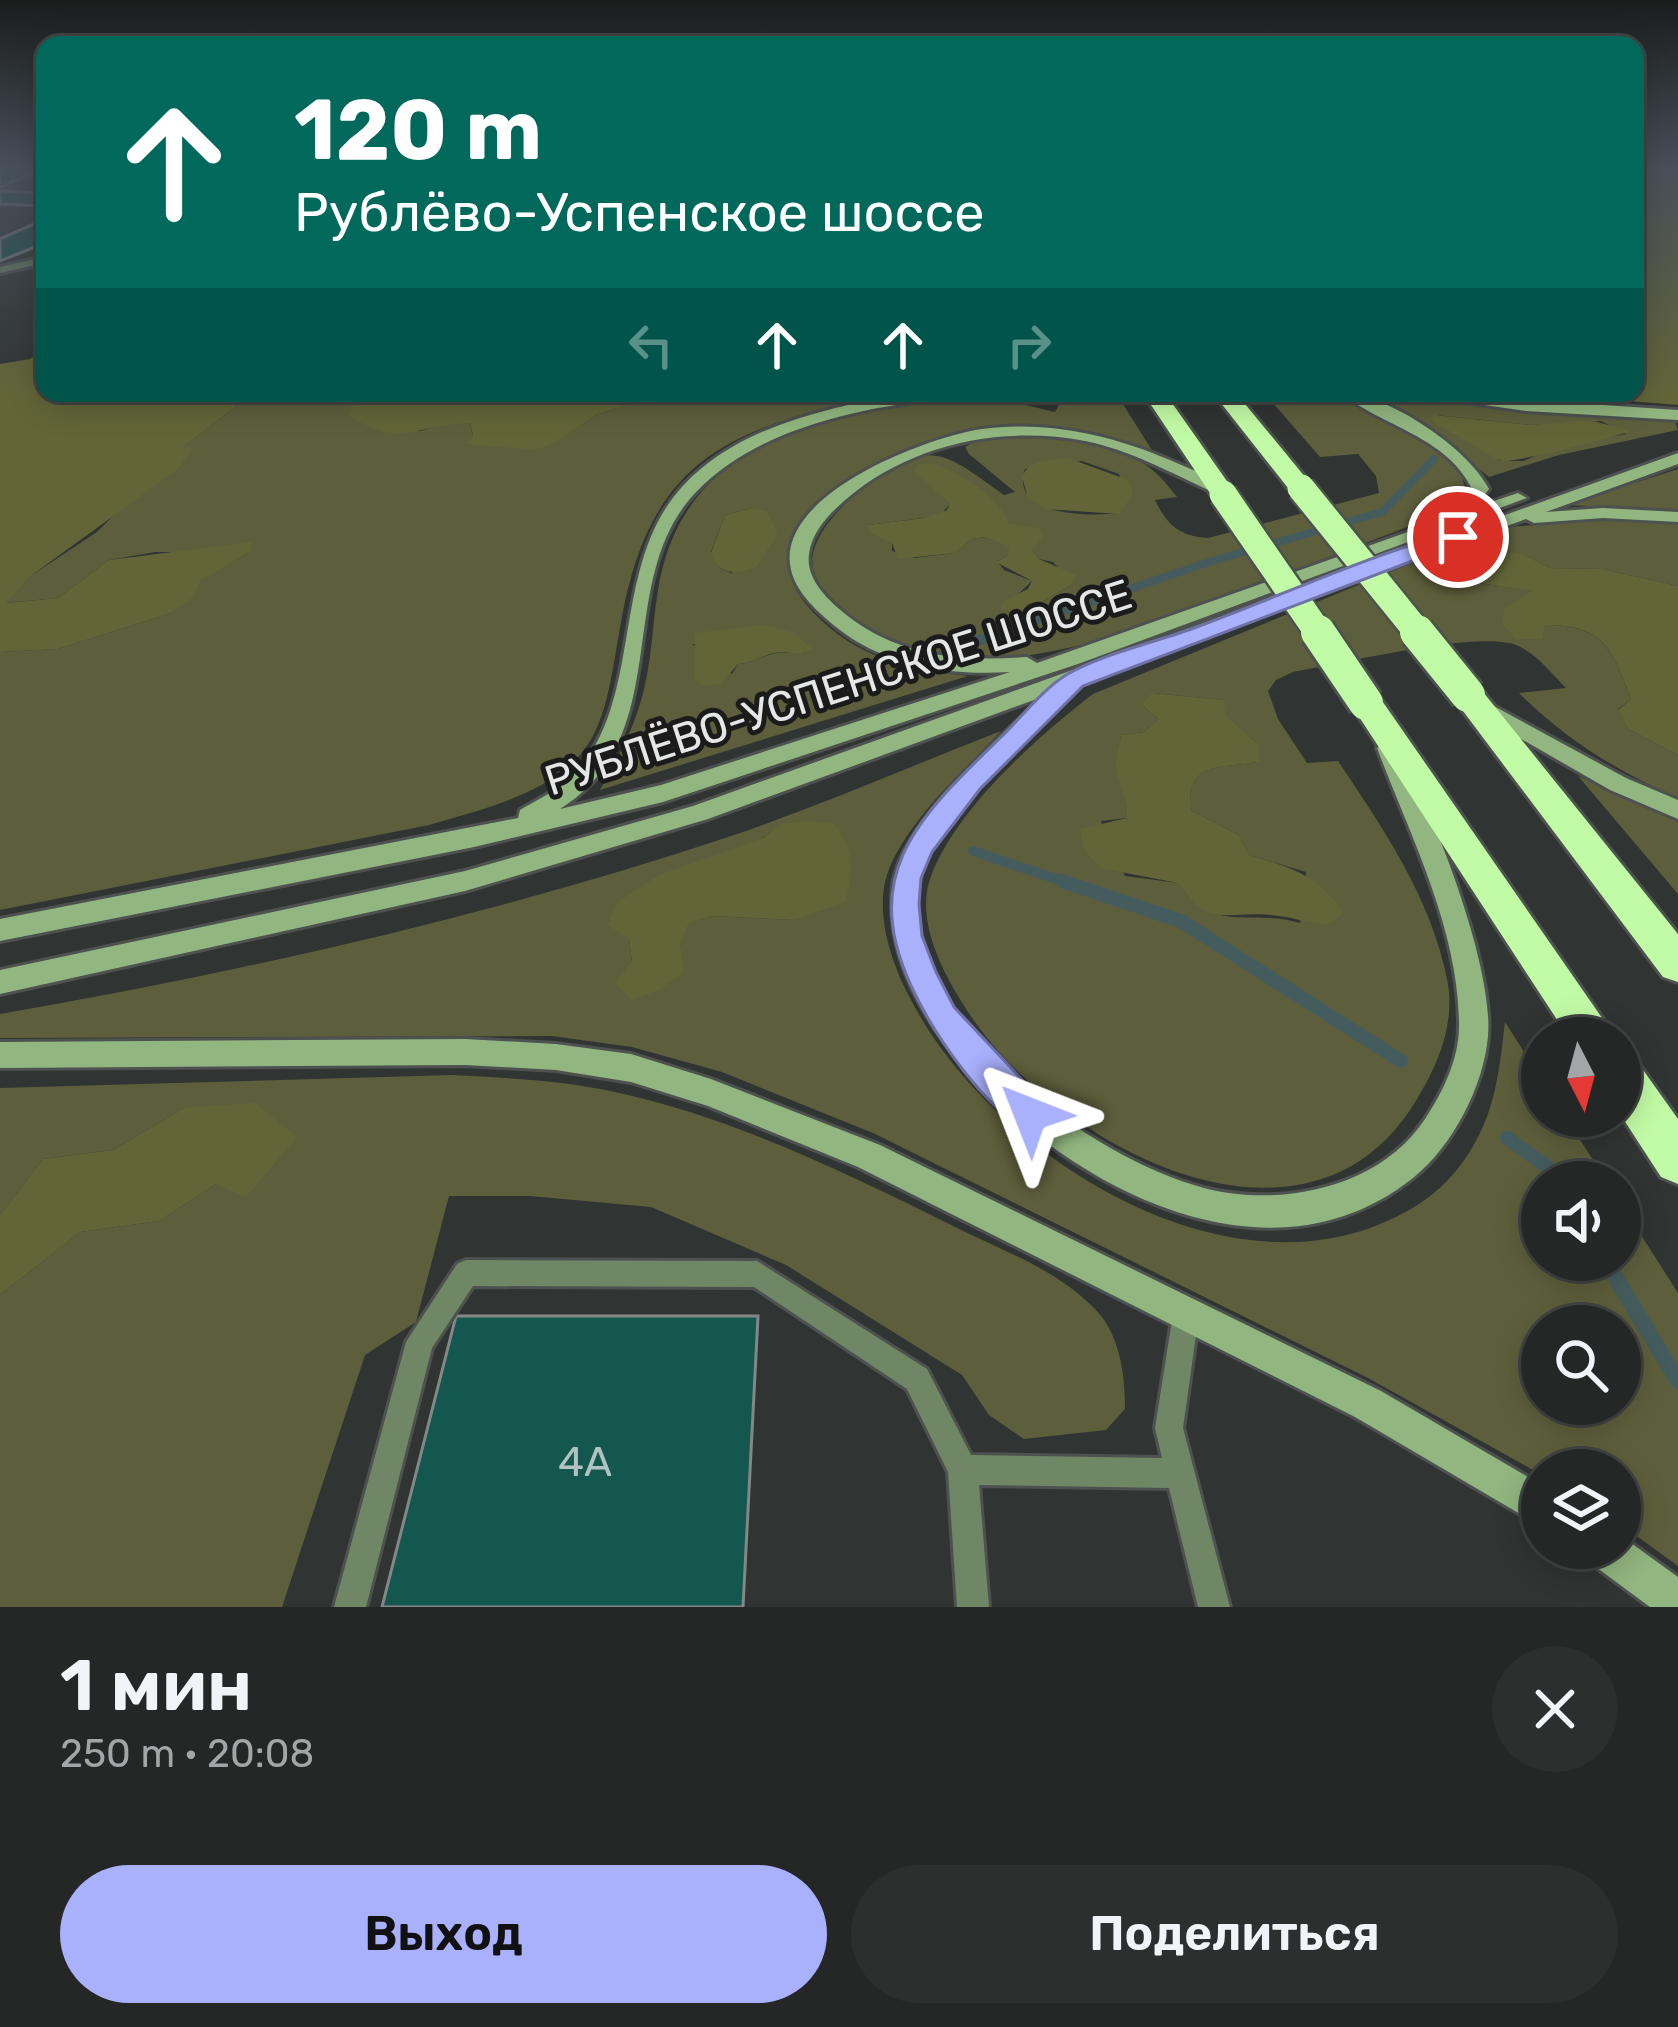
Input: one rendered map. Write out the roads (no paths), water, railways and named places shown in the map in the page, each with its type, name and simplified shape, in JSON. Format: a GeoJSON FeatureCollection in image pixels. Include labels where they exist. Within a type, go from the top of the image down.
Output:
{"type":"FeatureCollection","features":[{"type":"Feature","properties":{"kind":"highway"},"geometry":{"type":"LineString","coordinates":[[1160,402],[1580,1017]]}},
{"type":"Feature","properties":{"kind":"highway"},"geometry":{"type":"LineString","coordinates":[[1231,402],[1678,965]]}},
{"type":"Feature","properties":{"kind":"highway"},"geometry":{"type":"LineString","coordinates":[[1641,1106],[1678,1160]]}},
{"type":"Feature","properties":{"kind":"main road"},"geometry":{"type":"LineString","coordinates":[[474,838],[553,802],[592,770],[608,747],[630,680],[655,546],[669,516],[693,485],[726,459],[776,432],[886,402]]}},
{"type":"Feature","properties":{"kind":"main road"},"geometry":{"type":"LineString","coordinates":[[1364,402],[1435,442],[1469,468],[1480,489],[1459,518]]}},
{"type":"Feature","properties":{"kind":"main road"},"geometry":{"type":"LineString","coordinates":[[1496,402],[1678,415]]}},
{"type":"Feature","properties":{"kind":"main road"},"geometry":{"type":"LineString","coordinates":[[1073,670],[920,660],[868,643],[846,627],[803,581],[800,551],[808,533],[840,494],[891,461],[942,442],[999,432],[1091,438],[1221,491]]}},
{"type":"Feature","properties":{"kind":"main road","name":"РУБЛЁВО-УСПЕНСКОЕ ШОССЕ"},"geometry":{"type":"LineString","coordinates":[[0,982],[465,881],[699,813],[1459,518],[1678,444]]}},
{"type":"Feature","properties":{"kind":"main road","name":"РУБЛЁВО-УСПЕНСКОЕ ШОССЕ"},"geometry":{"type":"LineString","coordinates":[[0,930],[474,838],[663,793],[1073,670],[1678,458]]}},
{"type":"Feature","properties":{"kind":"main road"},"geometry":{"type":"LineString","coordinates":[[1502,521],[1603,513],[1678,518]]}},
{"type":"Feature","properties":{"kind":"main road"},"geometry":{"type":"LineString","coordinates":[[1073,670],[970,783],[920,847],[906,878],[907,936],[943,1017],[1030,1114],[1148,1185],[1205,1205],[1265,1212],[1331,1204],[1386,1179],[1429,1142],[1458,1094],[1474,1030],[1468,968],[1371,711]]}},
{"type":"Feature","properties":{"kind":"main road"},"geometry":{"type":"LineString","coordinates":[[1470,698],[1618,784],[1678,810]]}},
{"type":"Feature","properties":{"kind":"main road"},"geometry":{"type":"LineString","coordinates":[[0,1055],[465,1052],[556,1057],[632,1068],[711,1093],[869,1156],[1368,1404],[1521,1495]]}},
{"type":"Feature","properties":{"kind":"main road"},"geometry":{"type":"LineString","coordinates":[[1632,1569],[1678,1602]]}},
{"type":"Feature","properties":{"kind":"lane"},"geometry":{"type":"LineString","coordinates":[[0,270],[36,262]]}},
{"type":"Feature","properties":{"kind":"lane"},"geometry":{"type":"LineString","coordinates":[[350,1607],[420,1342],[466,1273],[757,1274],[916,1379],[964,1471],[973,1607]]}},
{"type":"Feature","properties":{"kind":"lane"},"geometry":{"type":"LineString","coordinates":[[1186,1314],[1169,1428],[1214,1607]]}},
{"type":"Feature","properties":{"kind":"lane"},"geometry":{"type":"LineString","coordinates":[[964,1471],[1180,1474]]}},
{"type":"Feature","properties":{"kind":"waterway"},"geometry":{"type":"LineString","coordinates":[[994,635],[1209,562],[1382,512],[1434,459]]}},
{"type":"Feature","properties":{"kind":"waterway"},"geometry":{"type":"LineString","coordinates":[[978,641],[1003,632]]}},
{"type":"Feature","properties":{"kind":"waterway"},"geometry":{"type":"LineString","coordinates":[[973,851],[1071,884]]}},
{"type":"Feature","properties":{"kind":"waterway"},"geometry":{"type":"LineString","coordinates":[[1062,881],[1181,921],[1401,1061]]}},
{"type":"Feature","properties":{"kind":"waterway"},"geometry":{"type":"LineString","coordinates":[[1507,1138],[1539,1161]]}},
{"type":"Feature","properties":{"kind":"waterway"},"geometry":{"type":"LineString","coordinates":[[1618,1281],[1678,1381]]}}]}
